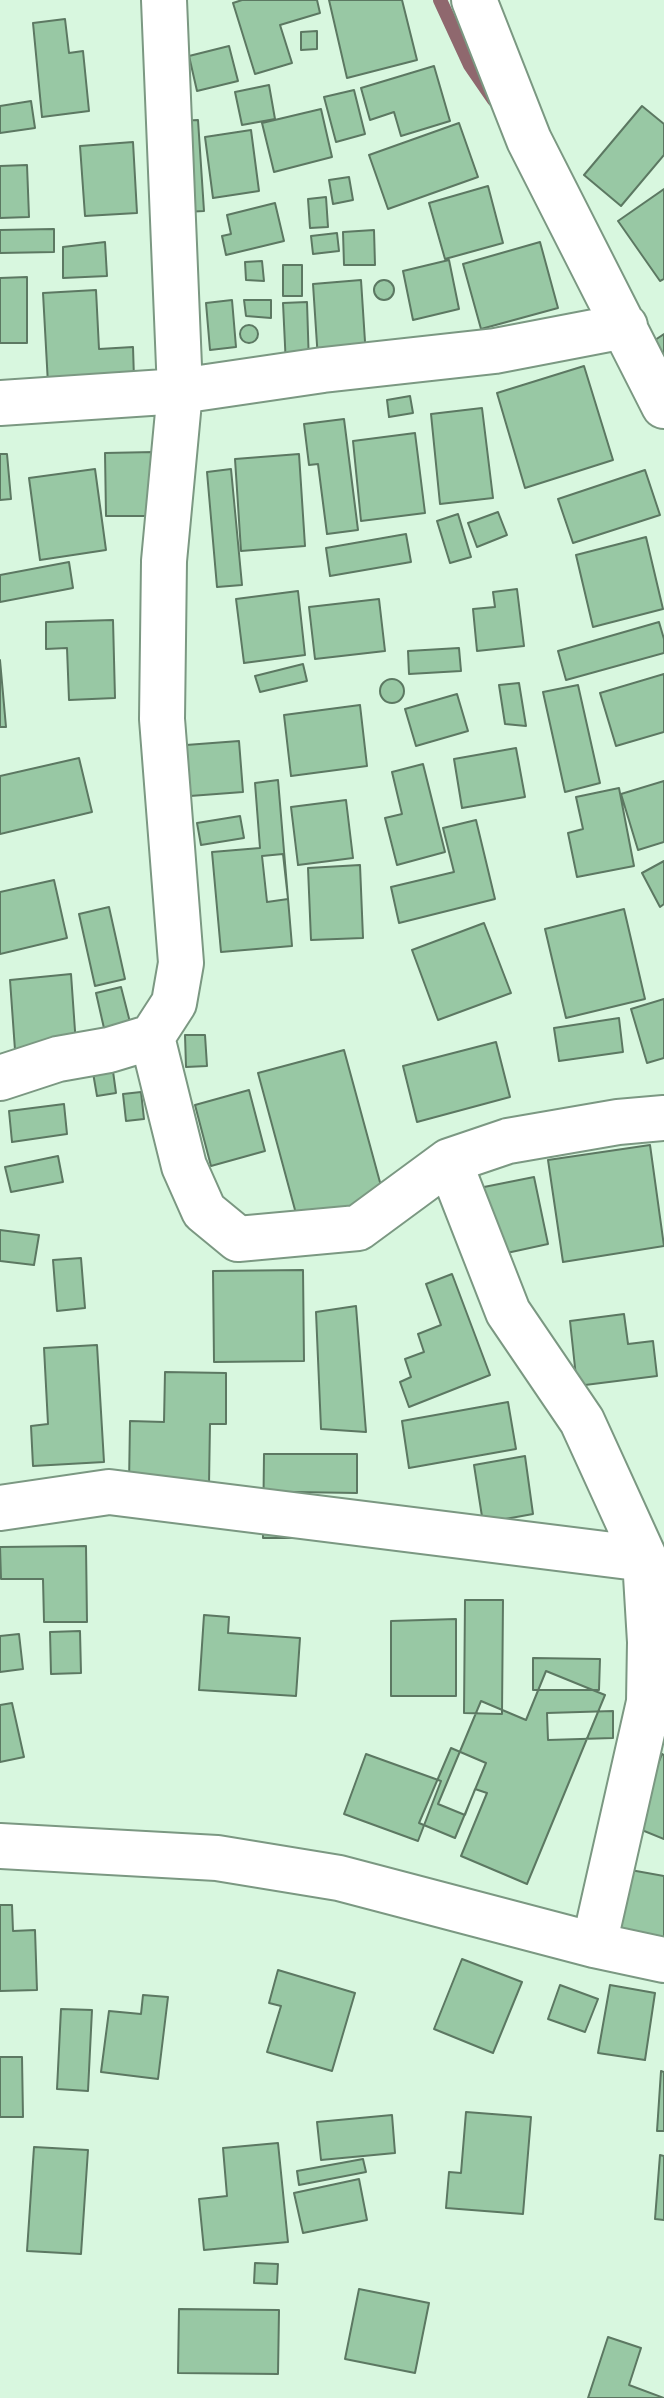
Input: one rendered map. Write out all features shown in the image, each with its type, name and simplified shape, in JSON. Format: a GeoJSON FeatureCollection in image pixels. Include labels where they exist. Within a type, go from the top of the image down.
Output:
{"type":"FeatureCollection","features":[{"type":"Feature","properties":{"kind":"street"},"geometry":{"type":"LineString","coordinates":[[0,1078],[58,1059],[109,1050],[152,1037],[174,1003],[181,963],[162,719],[164,561],[180,391],[164,0]]}},
{"type":"Feature","properties":{"kind":"street"},"geometry":{"type":"LineString","coordinates":[[474,0],[529,140],[664,406]]}},
{"type":"Feature","properties":{"kind":"street"},"geometry":{"type":"LineString","coordinates":[[0,403],[180,391],[323,370],[495,351],[625,326]]}},
{"type":"Feature","properties":{"kind":"street"},"geometry":{"type":"LineString","coordinates":[[152,1037],[184,1166],[204,1211],[238,1239],[358,1228],[449,1161],[508,1141],[618,1122],[664,1118]]}},
{"type":"Feature","properties":{"kind":"street"},"geometry":{"type":"LineString","coordinates":[[449,1161],[508,1312],[582,1421],[645,1559],[650,1642],[649,1702],[594,1945]]}},
{"type":"Feature","properties":{"kind":"street"},"geometry":{"type":"LineString","coordinates":[[0,1508],[109,1492],[645,1559]]}},
{"type":"Feature","properties":{"kind":"street"},"geometry":{"type":"LineString","coordinates":[[0,1846],[217,1858],[339,1878],[594,1945],[664,1960]]}},
{"type":"Feature","properties":{"kind":"building"},"geometry":{"type":"Polygon","coordinates":[[[242,0],[317,0],[320,13],[280,25],[292,63],[255,74],[233,3],[242,0]]]}},
{"type":"Feature","properties":{"kind":"building"},"geometry":{"type":"Polygon","coordinates":[[[329,0],[402,0],[417,60],[347,78],[329,0]]]}},
{"type":"Feature","properties":{"kind":"building"},"geometry":{"type":"Polygon","coordinates":[[[65,19],[69,53],[83,51],[89,111],[42,117],[33,23],[65,19]]]}},
{"type":"Feature","properties":{"kind":"building"},"geometry":{"type":"Polygon","coordinates":[[[317,31],[317,49],[301,50],[301,32],[317,31]]]}},
{"type":"Feature","properties":{"kind":"building"},"geometry":{"type":"Polygon","coordinates":[[[229,46],[238,81],[197,91],[189,56],[229,46]]]}},
{"type":"Feature","properties":{"kind":"building"},"geometry":{"type":"Polygon","coordinates":[[[434,66],[450,121],[401,136],[394,112],[370,120],[361,88],[434,66]]]}},
{"type":"Feature","properties":{"kind":"building"},"geometry":{"type":"Polygon","coordinates":[[[269,85],[275,119],[242,125],[235,92],[269,85]]]}},
{"type":"Feature","properties":{"kind":"building"},"geometry":{"type":"Polygon","coordinates":[[[354,90],[365,134],[336,142],[324,97],[354,90]]]}},
{"type":"Feature","properties":{"kind":"building"},"geometry":{"type":"Polygon","coordinates":[[[31,101],[35,128],[0,133],[0,106],[31,101]]]}},
{"type":"Feature","properties":{"kind":"building"},"geometry":{"type":"Polygon","coordinates":[[[642,106],[664,124],[664,155],[621,206],[584,175],[642,106]]]}},
{"type":"Feature","properties":{"kind":"building"},"geometry":{"type":"Polygon","coordinates":[[[321,109],[332,157],[274,172],[262,123],[321,109]]]}},
{"type":"Feature","properties":{"kind":"building"},"geometry":{"type":"Polygon","coordinates":[[[198,120],[204,211],[185,212],[179,121],[198,120]]]}},
{"type":"Feature","properties":{"kind":"building"},"geometry":{"type":"Polygon","coordinates":[[[459,123],[478,177],[388,209],[369,155],[459,123]]]}},
{"type":"Feature","properties":{"kind":"building"},"geometry":{"type":"Polygon","coordinates":[[[251,130],[259,191],[213,198],[205,137],[251,130]]]}},
{"type":"Feature","properties":{"kind":"building"},"geometry":{"type":"Polygon","coordinates":[[[133,142],[137,213],[85,216],[80,146],[133,142]]]}},
{"type":"Feature","properties":{"kind":"building"},"geometry":{"type":"Polygon","coordinates":[[[27,165],[29,217],[0,218],[0,166],[27,165]]]}},
{"type":"Feature","properties":{"kind":"building"},"geometry":{"type":"Polygon","coordinates":[[[349,177],[353,200],[333,204],[329,180],[349,177]]]}},
{"type":"Feature","properties":{"kind":"building"},"geometry":{"type":"Polygon","coordinates":[[[488,186],[503,243],[445,259],[429,203],[488,186]]]}},
{"type":"Feature","properties":{"kind":"building"},"geometry":{"type":"Polygon","coordinates":[[[664,189],[664,279],[660,281],[618,221],[664,189]]]}},
{"type":"Feature","properties":{"kind":"building"},"geometry":{"type":"Polygon","coordinates":[[[326,197],[328,227],[310,228],[308,199],[326,197]]]}},
{"type":"Feature","properties":{"kind":"building"},"geometry":{"type":"Polygon","coordinates":[[[275,203],[284,241],[226,255],[222,236],[231,234],[227,215],[275,203]]]}},
{"type":"Feature","properties":{"kind":"building"},"geometry":{"type":"Polygon","coordinates":[[[54,229],[54,252],[0,253],[0,230],[54,229]]]}},
{"type":"Feature","properties":{"kind":"building"},"geometry":{"type":"Polygon","coordinates":[[[374,230],[375,265],[344,265],[343,232],[374,230]]]}},
{"type":"Feature","properties":{"kind":"building"},"geometry":{"type":"Polygon","coordinates":[[[337,233],[339,251],[313,254],[311,236],[337,233]]]}},
{"type":"Feature","properties":{"kind":"building"},"geometry":{"type":"Polygon","coordinates":[[[105,242],[107,276],[63,278],[63,247],[105,242]]]}},
{"type":"Feature","properties":{"kind":"building"},"geometry":{"type":"Polygon","coordinates":[[[540,242],[558,308],[481,329],[463,264],[540,242]]]}},
{"type":"Feature","properties":{"kind":"building"},"geometry":{"type":"Polygon","coordinates":[[[449,260],[459,309],[413,320],[403,271],[449,260]]]}},
{"type":"Feature","properties":{"kind":"building"},"geometry":{"type":"Polygon","coordinates":[[[262,261],[264,281],[246,280],[245,262],[262,261]]]}},
{"type":"Feature","properties":{"kind":"building"},"geometry":{"type":"Polygon","coordinates":[[[283,265],[302,265],[302,296],[283,296],[283,265]]]}},
{"type":"Feature","properties":{"kind":"building"},"geometry":{"type":"Polygon","coordinates":[[[27,277],[27,343],[0,343],[0,278],[27,277]]]}},
{"type":"Feature","properties":{"kind":"building"},"geometry":{"type":"Polygon","coordinates":[[[361,280],[366,357],[318,360],[313,284],[361,280]]]}},
{"type":"Feature","properties":{"kind":"building"},"geometry":{"type":"Polygon","coordinates":[[[384,280],[391,283],[394,290],[391,297],[384,300],[377,297],[374,290],[377,283],[384,280]]]}},
{"type":"Feature","properties":{"kind":"building"},"geometry":{"type":"Polygon","coordinates":[[[96,290],[99,349],[133,347],[134,379],[48,384],[43,293],[96,290]]]}},
{"type":"Feature","properties":{"kind":"building"},"geometry":{"type":"Polygon","coordinates":[[[232,300],[236,347],[210,350],[206,303],[232,300]]]}},
{"type":"Feature","properties":{"kind":"building"},"geometry":{"type":"Polygon","coordinates":[[[244,300],[271,300],[271,318],[246,316],[244,300]]]}},
{"type":"Feature","properties":{"kind":"building"},"geometry":{"type":"Polygon","coordinates":[[[307,302],[309,365],[286,366],[283,303],[307,302]]]}},
{"type":"Feature","properties":{"kind":"building"},"geometry":{"type":"Polygon","coordinates":[[[249,325],[258,334],[249,343],[240,334],[249,325]]]}},
{"type":"Feature","properties":{"kind":"building"},"geometry":{"type":"Polygon","coordinates":[[[664,334],[664,360],[652,342],[664,334]]]}},
{"type":"Feature","properties":{"kind":"building"},"geometry":{"type":"Polygon","coordinates":[[[584,366],[613,460],[525,488],[497,393],[584,366]]]}},
{"type":"Feature","properties":{"kind":"building"},"geometry":{"type":"Polygon","coordinates":[[[410,396],[413,413],[389,417],[387,400],[410,396]]]}},
{"type":"Feature","properties":{"kind":"building"},"geometry":{"type":"Polygon","coordinates":[[[482,408],[493,498],[440,504],[431,414],[482,408]]]}},
{"type":"Feature","properties":{"kind":"building"},"geometry":{"type":"Polygon","coordinates":[[[344,419],[358,530],[327,534],[318,464],[309,465],[304,424],[344,419]]]}},
{"type":"Feature","properties":{"kind":"building"},"geometry":{"type":"Polygon","coordinates":[[[415,433],[425,513],[361,521],[353,441],[415,433]]]}},
{"type":"Feature","properties":{"kind":"building"},"geometry":{"type":"Polygon","coordinates":[[[154,452],[155,516],[106,516],[105,453],[154,452]]]}},
{"type":"Feature","properties":{"kind":"building"},"geometry":{"type":"Polygon","coordinates":[[[0,454],[7,454],[11,499],[0,500],[0,454]]]}},
{"type":"Feature","properties":{"kind":"building"},"geometry":{"type":"Polygon","coordinates":[[[299,454],[305,546],[241,551],[235,459],[299,454]]]}},
{"type":"Feature","properties":{"kind":"building"},"geometry":{"type":"Polygon","coordinates":[[[95,469],[106,550],[40,560],[29,478],[95,469]]]}},
{"type":"Feature","properties":{"kind":"building"},"geometry":{"type":"Polygon","coordinates":[[[231,469],[242,585],[217,587],[207,472],[231,469]]]}},
{"type":"Feature","properties":{"kind":"building"},"geometry":{"type":"Polygon","coordinates":[[[645,470],[660,515],[573,543],[558,499],[645,470]]]}},
{"type":"Feature","properties":{"kind":"building"},"geometry":{"type":"Polygon","coordinates":[[[498,512],[507,535],[477,547],[468,523],[498,512]]]}},
{"type":"Feature","properties":{"kind":"building"},"geometry":{"type":"Polygon","coordinates":[[[458,514],[471,557],[450,563],[437,521],[458,514]]]}},
{"type":"Feature","properties":{"kind":"building"},"geometry":{"type":"Polygon","coordinates":[[[406,534],[411,562],[330,576],[326,548],[406,534]]]}},
{"type":"Feature","properties":{"kind":"building"},"geometry":{"type":"Polygon","coordinates":[[[646,537],[663,609],[593,627],[576,555],[646,537]]]}},
{"type":"Feature","properties":{"kind":"building"},"geometry":{"type":"Polygon","coordinates":[[[69,562],[73,588],[0,602],[0,575],[69,562]]]}},
{"type":"Feature","properties":{"kind":"building"},"geometry":{"type":"Polygon","coordinates":[[[517,589],[524,646],[477,651],[473,609],[495,607],[493,592],[517,589]]]}},
{"type":"Feature","properties":{"kind":"building"},"geometry":{"type":"Polygon","coordinates":[[[298,591],[305,655],[244,663],[236,599],[298,591]]]}},
{"type":"Feature","properties":{"kind":"building"},"geometry":{"type":"Polygon","coordinates":[[[379,599],[385,651],[315,659],[309,607],[379,599]]]}},
{"type":"Feature","properties":{"kind":"building"},"geometry":{"type":"Polygon","coordinates":[[[113,620],[115,698],[69,700],[67,648],[46,649],[46,622],[113,620]]]}},
{"type":"Feature","properties":{"kind":"building"},"geometry":{"type":"Polygon","coordinates":[[[659,622],[664,653],[566,680],[558,651],[659,622]]]}},
{"type":"Feature","properties":{"kind":"building"},"geometry":{"type":"Polygon","coordinates":[[[459,648],[461,671],[409,674],[408,651],[459,648]]]}},
{"type":"Feature","properties":{"kind":"building"},"geometry":{"type":"Polygon","coordinates":[[[0,660],[6,727],[0,727],[0,660]]]}},
{"type":"Feature","properties":{"kind":"building"},"geometry":{"type":"Polygon","coordinates":[[[303,664],[307,681],[260,692],[255,676],[303,664]]]}},
{"type":"Feature","properties":{"kind":"building"},"geometry":{"type":"Polygon","coordinates":[[[664,674],[664,732],[616,746],[600,693],[664,674]]]}},
{"type":"Feature","properties":{"kind":"building"},"geometry":{"type":"Polygon","coordinates":[[[392,679],[401,682],[404,691],[401,700],[392,703],[383,700],[380,691],[383,682],[392,679]]]}},
{"type":"Feature","properties":{"kind":"building"},"geometry":{"type":"Polygon","coordinates":[[[519,683],[526,726],[505,724],[499,685],[519,683]]]}},
{"type":"Feature","properties":{"kind":"building"},"geometry":{"type":"Polygon","coordinates":[[[578,685],[600,783],[565,792],[543,692],[578,685]]]}},
{"type":"Feature","properties":{"kind":"building"},"geometry":{"type":"Polygon","coordinates":[[[457,694],[468,731],[416,746],[405,709],[457,694]]]}},
{"type":"Feature","properties":{"kind":"building"},"geometry":{"type":"Polygon","coordinates":[[[360,705],[367,766],[291,776],[284,715],[360,705]]]}},
{"type":"Feature","properties":{"kind":"building"},"geometry":{"type":"Polygon","coordinates":[[[239,741],[243,792],[190,796],[186,745],[239,741]]]}},
{"type":"Feature","properties":{"kind":"building"},"geometry":{"type":"Polygon","coordinates":[[[516,748],[525,797],[462,808],[454,759],[516,748]]]}},
{"type":"Feature","properties":{"kind":"building"},"geometry":{"type":"Polygon","coordinates":[[[79,758],[92,812],[0,834],[0,776],[79,758]]]}},
{"type":"Feature","properties":{"kind":"building"},"geometry":{"type":"Polygon","coordinates":[[[423,764],[445,852],[397,865],[385,818],[402,814],[392,772],[423,764]]]}},
{"type":"Feature","properties":{"kind":"building"},"geometry":{"type":"Polygon","coordinates":[[[278,780],[292,946],[221,952],[212,852],[260,848],[255,783],[278,780]]]}},
{"type":"Feature","properties":{"kind":"building"},"geometry":{"type":"Polygon","coordinates":[[[664,781],[664,842],[638,850],[621,794],[664,781]]]}},
{"type":"Feature","properties":{"kind":"building"},"geometry":{"type":"Polygon","coordinates":[[[619,788],[634,866],[577,877],[568,833],[583,829],[576,797],[619,788]]]}},
{"type":"Feature","properties":{"kind":"building"},"geometry":{"type":"Polygon","coordinates":[[[346,800],[353,858],[298,865],[291,807],[346,800]]]}},
{"type":"Feature","properties":{"kind":"building"},"geometry":{"type":"Polygon","coordinates":[[[240,816],[244,838],[201,845],[197,823],[240,816]]]}},
{"type":"Feature","properties":{"kind":"building"},"geometry":{"type":"Polygon","coordinates":[[[476,820],[495,899],[399,923],[391,887],[454,872],[443,828],[476,820]]]}},
{"type":"Feature","properties":{"kind":"building"},"geometry":{"type":"Polygon","coordinates":[[[283,854],[288,899],[267,902],[262,856],[283,854]]]}},
{"type":"Feature","properties":{"kind":"building"},"geometry":{"type":"Polygon","coordinates":[[[664,861],[664,904],[660,907],[642,873],[664,861]]]}},
{"type":"Feature","properties":{"kind":"building"},"geometry":{"type":"Polygon","coordinates":[[[360,865],[363,938],[311,940],[308,868],[360,865]]]}},
{"type":"Feature","properties":{"kind":"building"},"geometry":{"type":"Polygon","coordinates":[[[54,880],[67,938],[0,954],[0,892],[54,880]]]}},
{"type":"Feature","properties":{"kind":"building"},"geometry":{"type":"Polygon","coordinates":[[[109,907],[125,979],[95,986],[79,914],[109,907]]]}},
{"type":"Feature","properties":{"kind":"building"},"geometry":{"type":"Polygon","coordinates":[[[624,909],[645,999],[566,1018],[545,929],[624,909]]]}},
{"type":"Feature","properties":{"kind":"building"},"geometry":{"type":"Polygon","coordinates":[[[484,923],[511,993],[438,1020],[412,950],[484,923]]]}},
{"type":"Feature","properties":{"kind":"building"},"geometry":{"type":"Polygon","coordinates":[[[71,974],[76,1045],[15,1050],[10,980],[71,974]]]}},
{"type":"Feature","properties":{"kind":"building"},"geometry":{"type":"Polygon","coordinates":[[[121,987],[132,1030],[106,1037],[96,993],[121,987]]]}},
{"type":"Feature","properties":{"kind":"building"},"geometry":{"type":"Polygon","coordinates":[[[664,999],[664,1058],[647,1063],[631,1009],[664,999]]]}},
{"type":"Feature","properties":{"kind":"building"},"geometry":{"type":"Polygon","coordinates":[[[619,1018],[623,1052],[559,1061],[554,1028],[619,1018]]]}},
{"type":"Feature","properties":{"kind":"building"},"geometry":{"type":"Polygon","coordinates":[[[185,1035],[205,1035],[207,1066],[186,1067],[185,1035]]]}},
{"type":"Feature","properties":{"kind":"building"},"geometry":{"type":"Polygon","coordinates":[[[496,1042],[510,1097],[417,1122],[403,1066],[496,1042]]]}},
{"type":"Feature","properties":{"kind":"building"},"geometry":{"type":"Polygon","coordinates":[[[344,1050],[384,1197],[298,1221],[258,1073],[344,1050]]]}},
{"type":"Feature","properties":{"kind":"building"},"geometry":{"type":"Polygon","coordinates":[[[112,1064],[116,1093],[97,1096],[92,1067],[112,1064]]]}},
{"type":"Feature","properties":{"kind":"building"},"geometry":{"type":"Polygon","coordinates":[[[249,1090],[265,1151],[211,1166],[195,1105],[249,1090]]]}},
{"type":"Feature","properties":{"kind":"building"},"geometry":{"type":"Polygon","coordinates":[[[141,1092],[144,1119],[126,1121],[123,1094],[141,1092]]]}},
{"type":"Feature","properties":{"kind":"building"},"geometry":{"type":"Polygon","coordinates":[[[64,1104],[67,1134],[12,1142],[9,1111],[64,1104]]]}},
{"type":"Feature","properties":{"kind":"building"},"geometry":{"type":"Polygon","coordinates":[[[650,1145],[664,1246],[563,1262],[548,1160],[650,1145]]]}},
{"type":"Feature","properties":{"kind":"building"},"geometry":{"type":"Polygon","coordinates":[[[58,1156],[63,1182],[11,1192],[5,1167],[58,1156]]]}},
{"type":"Feature","properties":{"kind":"building"},"geometry":{"type":"Polygon","coordinates":[[[534,1177],[548,1244],[493,1256],[479,1188],[534,1177]]]}},
{"type":"Feature","properties":{"kind":"building"},"geometry":{"type":"Polygon","coordinates":[[[0,1230],[39,1235],[34,1265],[0,1261],[0,1230]]]}},
{"type":"Feature","properties":{"kind":"building"},"geometry":{"type":"Polygon","coordinates":[[[81,1258],[85,1308],[57,1311],[53,1260],[81,1258]]]}},
{"type":"Feature","properties":{"kind":"building"},"geometry":{"type":"Polygon","coordinates":[[[303,1270],[304,1361],[214,1362],[213,1271],[303,1270]]]}},
{"type":"Feature","properties":{"kind":"building"},"geometry":{"type":"Polygon","coordinates":[[[452,1274],[490,1375],[409,1407],[400,1382],[411,1377],[405,1359],[424,1352],[418,1334],[441,1325],[426,1284],[452,1274]]]}},
{"type":"Feature","properties":{"kind":"building"},"geometry":{"type":"Polygon","coordinates":[[[356,1306],[366,1432],[321,1429],[316,1312],[356,1306]]]}},
{"type":"Feature","properties":{"kind":"building"},"geometry":{"type":"Polygon","coordinates":[[[624,1314],[628,1344],[653,1341],[657,1376],[577,1386],[570,1321],[624,1314]]]}},
{"type":"Feature","properties":{"kind":"building"},"geometry":{"type":"Polygon","coordinates":[[[97,1345],[104,1462],[33,1466],[31,1426],[48,1424],[44,1348],[97,1345]]]}},
{"type":"Feature","properties":{"kind":"building"},"geometry":{"type":"Polygon","coordinates":[[[165,1372],[226,1373],[226,1424],[210,1424],[209,1485],[129,1484],[130,1421],[164,1422],[165,1372]]]}},
{"type":"Feature","properties":{"kind":"building"},"geometry":{"type":"Polygon","coordinates":[[[508,1402],[516,1449],[409,1468],[402,1421],[508,1402]]]}},
{"type":"Feature","properties":{"kind":"building"},"geometry":{"type":"Polygon","coordinates":[[[264,1454],[357,1454],[357,1493],[293,1492],[292,1538],[263,1538],[264,1454]]]}},
{"type":"Feature","properties":{"kind":"building"},"geometry":{"type":"Polygon","coordinates":[[[525,1456],[533,1514],[483,1523],[474,1465],[525,1456]]]}},
{"type":"Feature","properties":{"kind":"building"},"geometry":{"type":"Polygon","coordinates":[[[86,1546],[87,1622],[44,1622],[43,1579],[1,1579],[0,1547],[86,1546]]]}},
{"type":"Feature","properties":{"kind":"building"},"geometry":{"type":"Polygon","coordinates":[[[465,1600],[503,1600],[502,1714],[464,1713],[465,1600]]]}},
{"type":"Feature","properties":{"kind":"building"},"geometry":{"type":"Polygon","coordinates":[[[204,1615],[229,1617],[228,1633],[300,1638],[296,1696],[199,1690],[204,1615]]]}},
{"type":"Feature","properties":{"kind":"building"},"geometry":{"type":"Polygon","coordinates":[[[456,1619],[456,1696],[391,1696],[391,1621],[456,1619]]]}},
{"type":"Feature","properties":{"kind":"building"},"geometry":{"type":"Polygon","coordinates":[[[80,1631],[81,1673],[51,1674],[50,1632],[80,1631]]]}},
{"type":"Feature","properties":{"kind":"building"},"geometry":{"type":"Polygon","coordinates":[[[19,1634],[23,1669],[0,1672],[0,1636],[19,1634]]]}},
{"type":"Feature","properties":{"kind":"building"},"geometry":{"type":"Polygon","coordinates":[[[533,1658],[600,1659],[599,1690],[533,1690],[533,1658]]]}},
{"type":"Feature","properties":{"kind":"building"},"geometry":{"type":"Polygon","coordinates":[[[546,1671],[605,1695],[527,1884],[461,1856],[487,1793],[475,1789],[465,1815],[438,1804],[481,1701],[526,1720],[546,1671]]]}},
{"type":"Feature","properties":{"kind":"building"},"geometry":{"type":"Polygon","coordinates":[[[12,1703],[24,1757],[0,1762],[0,1705],[12,1703]]]}},
{"type":"Feature","properties":{"kind":"building"},"geometry":{"type":"Polygon","coordinates":[[[613,1711],[613,1738],[548,1740],[547,1713],[613,1711]]]}},
{"type":"Feature","properties":{"kind":"building"},"geometry":{"type":"Polygon","coordinates":[[[451,1748],[486,1763],[455,1838],[419,1823],[451,1748]]]}},
{"type":"Feature","properties":{"kind":"building"},"geometry":{"type":"Polygon","coordinates":[[[366,1754],[441,1781],[418,1841],[344,1814],[366,1754]]]}},
{"type":"Feature","properties":{"kind":"building"},"geometry":{"type":"Polygon","coordinates":[[[664,1755],[664,1839],[632,1826],[664,1755]]]}},
{"type":"Feature","properties":{"kind":"building"},"geometry":{"type":"Polygon","coordinates":[[[625,1869],[664,1876],[664,1938],[615,1930],[625,1869]]]}},
{"type":"Feature","properties":{"kind":"building"},"geometry":{"type":"Polygon","coordinates":[[[0,1905],[12,1905],[13,1931],[35,1930],[37,1990],[0,1991],[0,1905]]]}},
{"type":"Feature","properties":{"kind":"building"},"geometry":{"type":"Polygon","coordinates":[[[462,1959],[522,1982],[493,2053],[434,2029],[462,1959]]]}},
{"type":"Feature","properties":{"kind":"building"},"geometry":{"type":"Polygon","coordinates":[[[278,1970],[355,1993],[332,2071],[267,2052],[281,2006],[269,2003],[278,1970]]]}},
{"type":"Feature","properties":{"kind":"building"},"geometry":{"type":"Polygon","coordinates":[[[560,1985],[598,1999],[585,2032],[548,2019],[560,1985]]]}},
{"type":"Feature","properties":{"kind":"building"},"geometry":{"type":"Polygon","coordinates":[[[610,1985],[655,1993],[645,2060],[598,2053],[610,1985]]]}},
{"type":"Feature","properties":{"kind":"building"},"geometry":{"type":"Polygon","coordinates":[[[143,1995],[168,1997],[158,2079],[101,2072],[109,2011],[141,2014],[143,1995]]]}},
{"type":"Feature","properties":{"kind":"building"},"geometry":{"type":"Polygon","coordinates":[[[61,2009],[92,2010],[88,2091],[57,2089],[61,2009]]]}},
{"type":"Feature","properties":{"kind":"building"},"geometry":{"type":"Polygon","coordinates":[[[0,2057],[22,2057],[23,2117],[0,2117],[0,2057]]]}},
{"type":"Feature","properties":{"kind":"building"},"geometry":{"type":"Polygon","coordinates":[[[661,2071],[664,2072],[664,2131],[657,2131],[661,2071]]]}},
{"type":"Feature","properties":{"kind":"building"},"geometry":{"type":"Polygon","coordinates":[[[466,2112],[531,2117],[523,2214],[446,2208],[449,2172],[461,2173],[466,2112]]]}},
{"type":"Feature","properties":{"kind":"building"},"geometry":{"type":"Polygon","coordinates":[[[392,2115],[395,2153],[321,2160],[317,2122],[392,2115]]]}},
{"type":"Feature","properties":{"kind":"building"},"geometry":{"type":"Polygon","coordinates":[[[278,2143],[288,2242],[204,2250],[199,2199],[227,2196],[223,2148],[278,2143]]]}},
{"type":"Feature","properties":{"kind":"building"},"geometry":{"type":"Polygon","coordinates":[[[34,2147],[88,2150],[81,2254],[27,2251],[34,2147]]]}},
{"type":"Feature","properties":{"kind":"building"},"geometry":{"type":"Polygon","coordinates":[[[660,2155],[664,2156],[664,2220],[655,2219],[660,2155]]]}},
{"type":"Feature","properties":{"kind":"building"},"geometry":{"type":"Polygon","coordinates":[[[363,2159],[366,2172],[299,2185],[297,2171],[363,2159]]]}},
{"type":"Feature","properties":{"kind":"building"},"geometry":{"type":"Polygon","coordinates":[[[359,2179],[367,2220],[303,2233],[294,2193],[359,2179]]]}},
{"type":"Feature","properties":{"kind":"building"},"geometry":{"type":"Polygon","coordinates":[[[255,2263],[278,2264],[277,2284],[254,2283],[255,2263]]]}},
{"type":"Feature","properties":{"kind":"building"},"geometry":{"type":"Polygon","coordinates":[[[359,2289],[429,2303],[415,2373],[345,2359],[359,2289]]]}},
{"type":"Feature","properties":{"kind":"building"},"geometry":{"type":"Polygon","coordinates":[[[179,2309],[279,2310],[278,2374],[178,2373],[179,2309]]]}},
{"type":"Feature","properties":{"kind":"building"},"geometry":{"type":"Polygon","coordinates":[[[608,2337],[641,2348],[629,2385],[664,2398],[588,2398],[608,2337]]]}},
{"type":"Feature","properties":{"kind":"waterway"},"geometry":{"type":"LineString","coordinates":[[440,0],[470,65],[494,100]]}}]}
